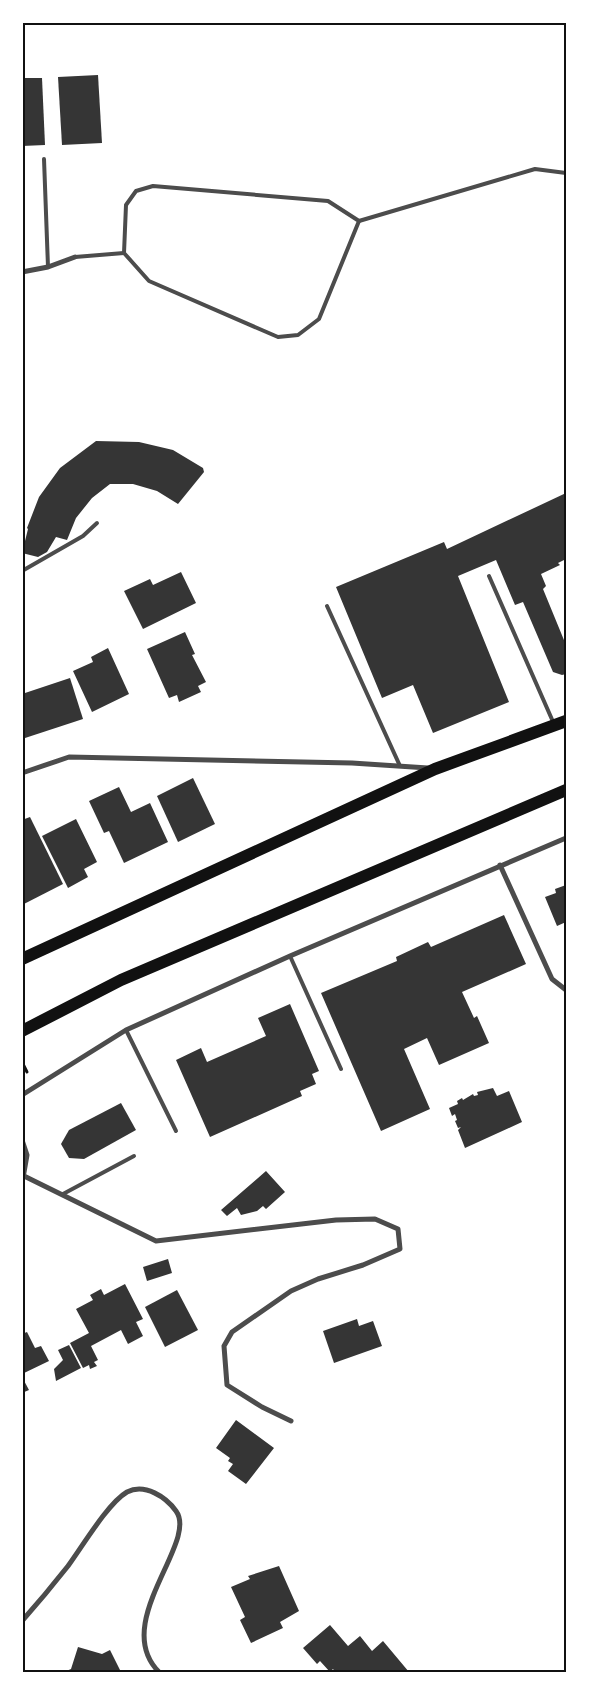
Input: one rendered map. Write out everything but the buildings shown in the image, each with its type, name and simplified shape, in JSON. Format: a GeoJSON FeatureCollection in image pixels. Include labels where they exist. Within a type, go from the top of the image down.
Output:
{"type":"FeatureCollection","features":[{"type":"Feature","properties":{"kind":"main road"},"geometry":{"type":"LineString","coordinates":[[22,959],[436,769],[560,723]]}},
{"type":"Feature","properties":{"kind":"main road"},"geometry":{"type":"LineString","coordinates":[[22,1031],[121,980],[566,790]]}},
{"type":"Feature","properties":{"kind":"street"},"geometry":{"type":"LineString","coordinates":[[22,272],[48,267],[74,257]]}},
{"type":"Feature","properties":{"kind":"street"},"geometry":{"type":"LineString","coordinates":[[22,774],[69,757],[352,762],[436,769]]}},
{"type":"Feature","properties":{"kind":"street"},"geometry":{"type":"LineString","coordinates":[[22,1095],[126,1030],[290,956],[566,838]]}},
{"type":"Feature","properties":{"kind":"street"},"geometry":{"type":"LineString","coordinates":[[500,865],[552,979],[566,990]]}},
{"type":"Feature","properties":{"kind":"street"},"geometry":{"type":"LineString","coordinates":[[22,1140],[27,1155],[23,1178],[63,1194],[156,1241],[336,1220],[375,1219],[398,1229],[400,1249],[318,1279],[292,1291],[232,1332],[224,1346],[227,1385],[262,1407],[291,1421]]}},
{"type":"Feature","properties":{"kind":"street"},"geometry":{"type":"LineString","coordinates":[[22,1622],[67,1567],[115,1502],[128,1492],[149,1490],[169,1501],[179,1514],[181,1531],[144,1620],[144,1649],[159,1672]]}},
{"type":"Feature","properties":{"kind":"lane"},"geometry":{"type":"LineString","coordinates":[[44,159],[48,267]]}},
{"type":"Feature","properties":{"kind":"lane"},"geometry":{"type":"LineString","coordinates":[[359,221],[319,318],[298,335],[278,337],[150,280],[124,253],[126,205],[136,191],[153,186],[328,201],[359,221],[535,169],[566,173]]}},
{"type":"Feature","properties":{"kind":"lane"},"geometry":{"type":"LineString","coordinates":[[74,257],[124,253]]}},
{"type":"Feature","properties":{"kind":"lane"},"geometry":{"type":"LineString","coordinates":[[22,571],[83,536],[97,523]]}},
{"type":"Feature","properties":{"kind":"lane"},"geometry":{"type":"LineString","coordinates":[[489,576],[560,723]]}},
{"type":"Feature","properties":{"kind":"lane"},"geometry":{"type":"LineString","coordinates":[[327,606],[400,766]]}},
{"type":"Feature","properties":{"kind":"lane"},"geometry":{"type":"LineString","coordinates":[[290,956],[341,1069]]}},
{"type":"Feature","properties":{"kind":"lane"},"geometry":{"type":"LineString","coordinates":[[126,1030],[176,1131]]}},
{"type":"Feature","properties":{"kind":"lane"},"geometry":{"type":"LineString","coordinates":[[63,1194],[134,1156]]}},
{"type":"Feature","properties":{"kind":"path"},"geometry":{"type":"LineString","coordinates":[[22,1062],[27,1072]]}}]}
